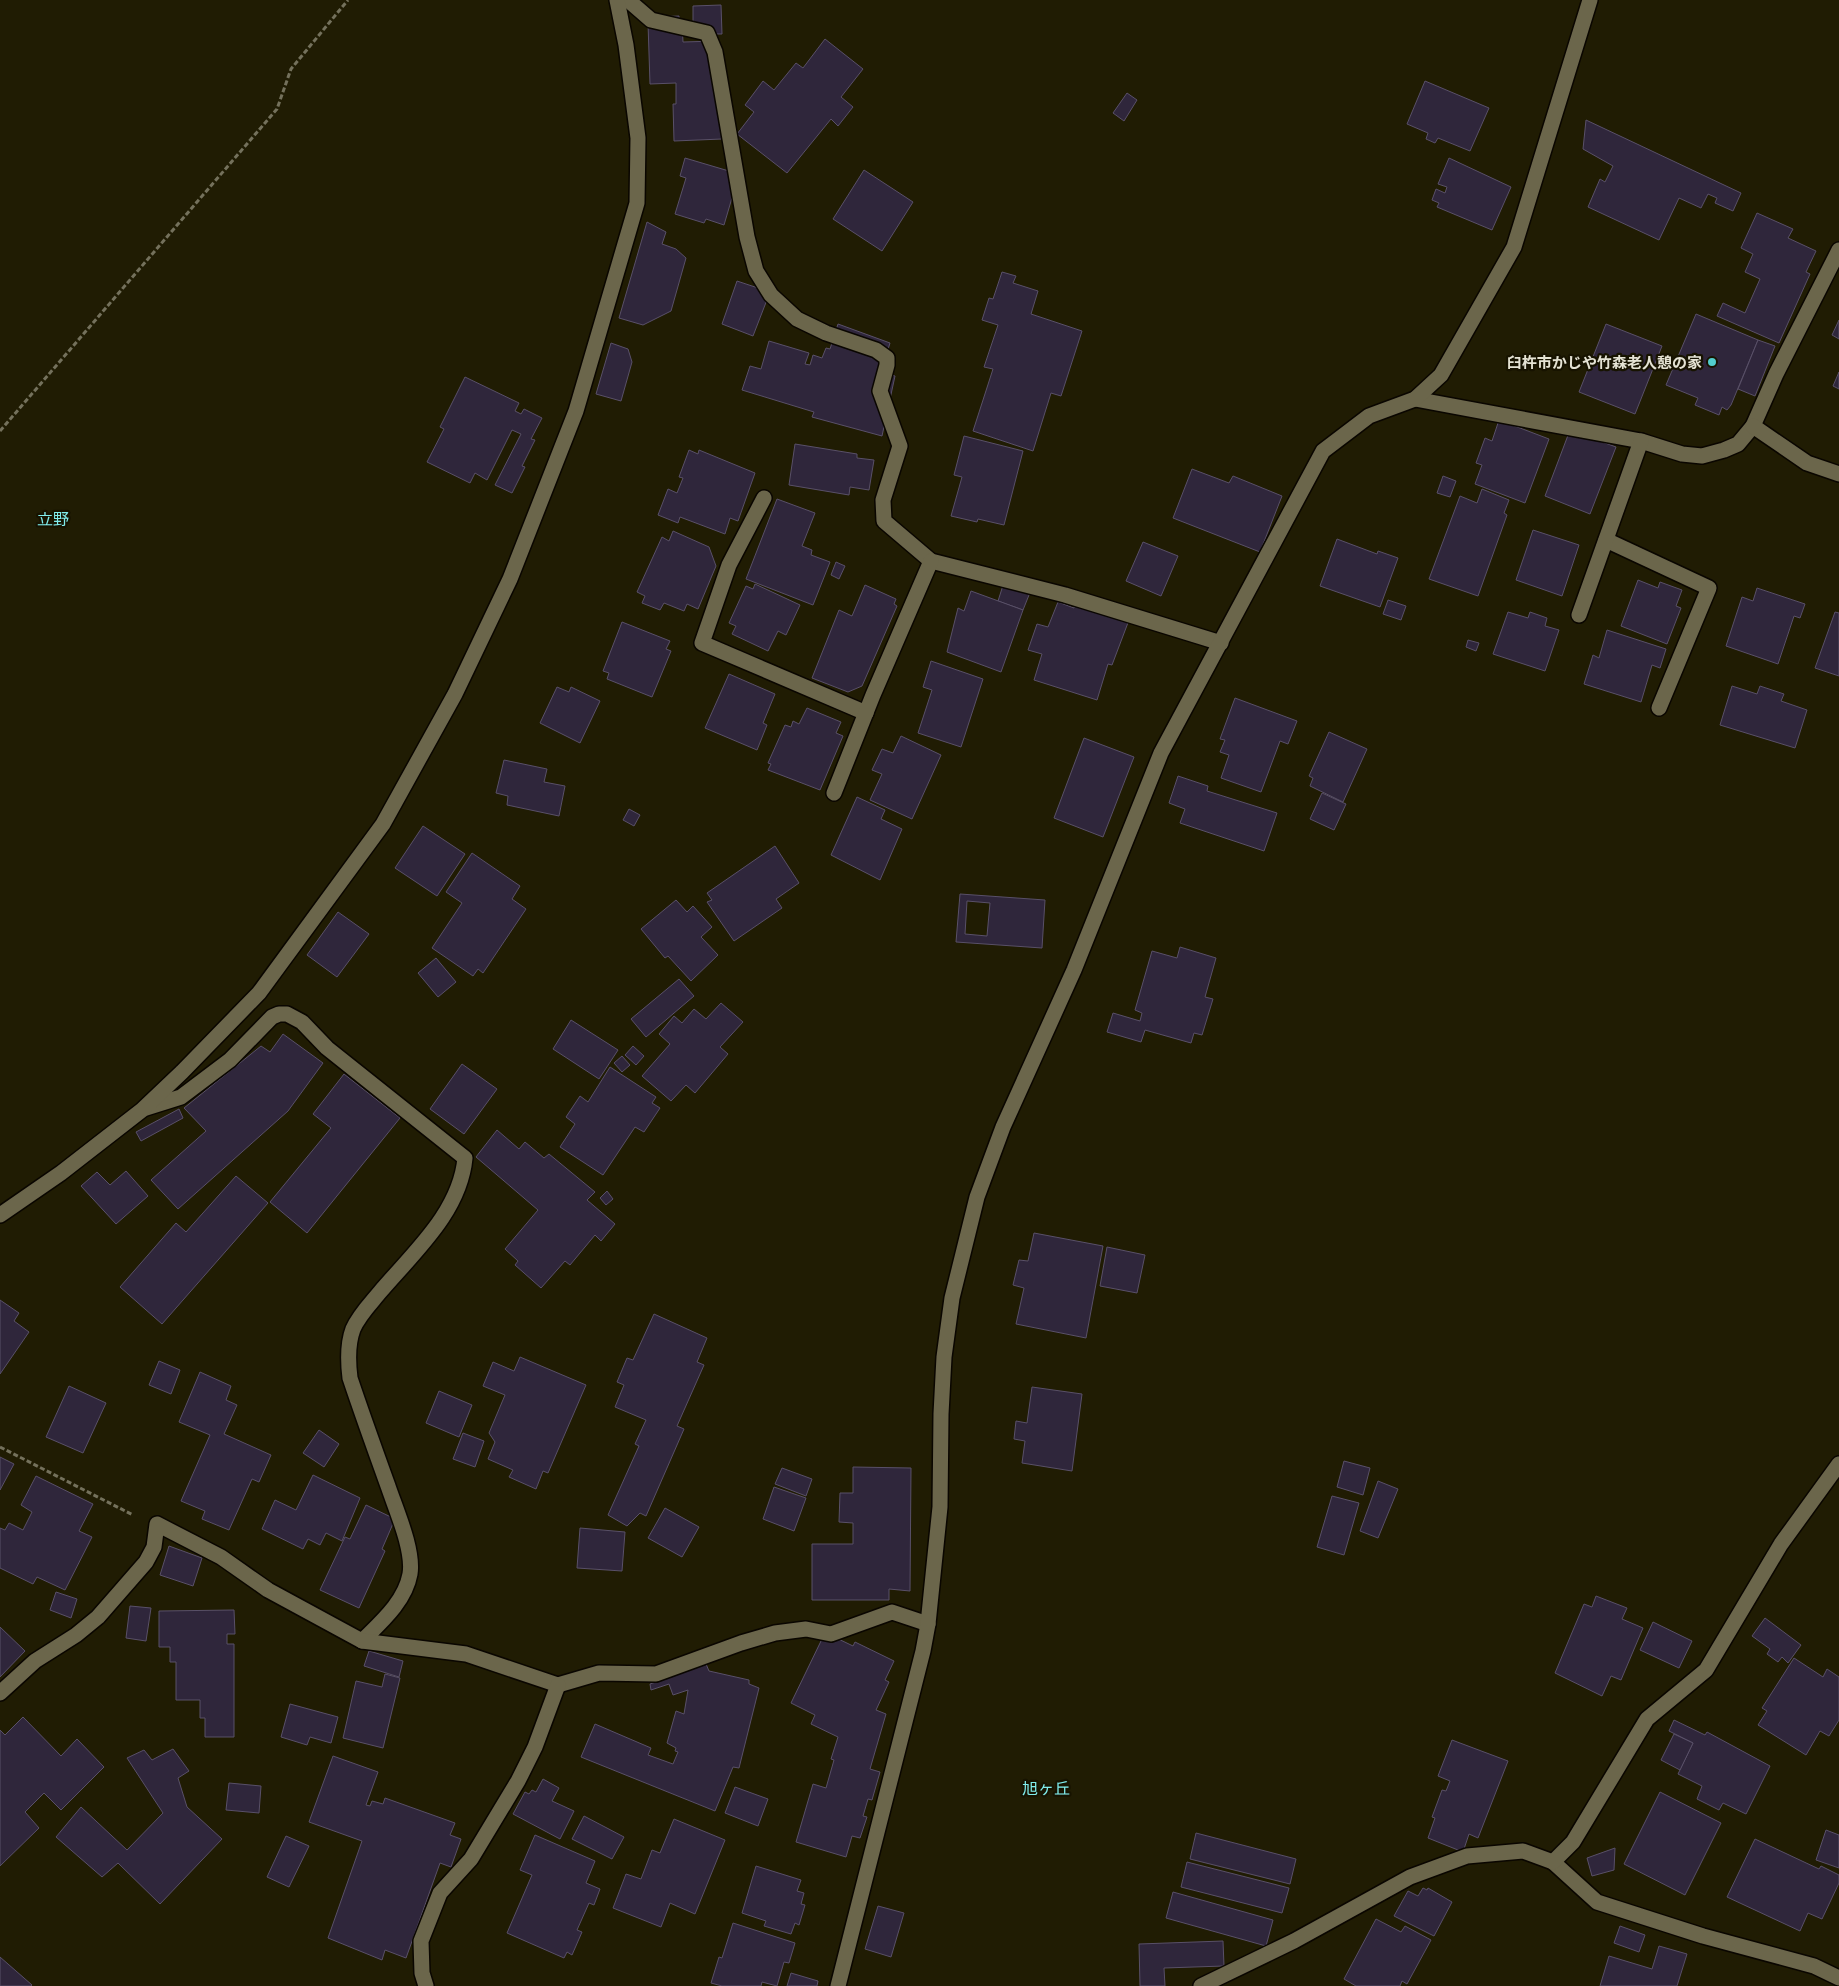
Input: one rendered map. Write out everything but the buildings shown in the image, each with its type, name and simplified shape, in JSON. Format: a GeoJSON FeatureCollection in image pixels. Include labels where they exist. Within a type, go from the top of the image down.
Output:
{"type":"FeatureCollection","features":[{"type":"Feature","properties":{"kind":"street"},"geometry":{"type":"LineString","coordinates":[[0,1215],[61,1173],[142,1110],[259,993],[383,824],[455,694],[510,579],[576,411],[637,203],[638,138],[626,45],[617,0]]}},
{"type":"Feature","properties":{"kind":"street"},"geometry":{"type":"LineString","coordinates":[[628,0],[651,20],[707,33],[715,52],[747,237],[756,271],[771,295],[797,319],[826,333],[876,350],[887,358],[880,391],[900,446],[883,500],[884,520],[931,561],[1065,595],[1220,643]]}},
{"type":"Feature","properties":{"kind":"street"},"geometry":{"type":"LineString","coordinates":[[838,1986],[907,1719],[928,1624],[940,1507],[944,1357],[952,1298],[977,1197],[1003,1127],[1074,970],[1161,753],[1323,452],[1369,416],[1415,399],[1441,375],[1514,247],[1590,0]]}},
{"type":"Feature","properties":{"kind":"street"},"geometry":{"type":"LineString","coordinates":[[1415,399],[1641,441],[1682,454],[1702,456],[1738,444],[1753,426],[1776,374],[1839,250]]}},
{"type":"Feature","properties":{"kind":"street"},"geometry":{"type":"LineString","coordinates":[[1753,426],[1807,463],[1839,474]]}},
{"type":"Feature","properties":{"kind":"street"},"geometry":{"type":"LineString","coordinates":[[1579,615],[1641,441]]}},
{"type":"Feature","properties":{"kind":"street"},"geometry":{"type":"LineString","coordinates":[[764,498],[729,565],[702,643],[866,713]]}},
{"type":"Feature","properties":{"kind":"street"},"geometry":{"type":"LineString","coordinates":[[1606,540],[1709,588],[1660,708]]}},
{"type":"Feature","properties":{"kind":"street"},"geometry":{"type":"LineString","coordinates":[[834,793],[931,561]]}},
{"type":"Feature","properties":{"kind":"street"},"geometry":{"type":"LineString","coordinates":[[142,1110],[181,1097],[230,1060],[272,1017],[279,1014],[287,1014],[302,1022],[327,1048],[465,1158],[454,1200],[436,1227],[367,1307],[354,1327],[350,1338],[348,1362],[350,1378],[402,1528],[409,1555],[410,1574],[394,1609],[362,1641]]}},
{"type":"Feature","properties":{"kind":"street"},"geometry":{"type":"LineString","coordinates":[[1553,1862],[1574,1842],[1647,1719],[1706,1670],[1781,1544],[1839,1464]]}},
{"type":"Feature","properties":{"kind":"street"},"geometry":{"type":"LineString","coordinates":[[0,1693],[36,1661],[76,1635],[105,1610],[146,1562],[154,1547],[156,1524],[221,1557],[268,1590],[362,1641],[466,1654],[558,1685],[599,1674],[656,1674],[741,1643],[775,1633],[806,1629],[831,1634],[892,1612],[928,1624]]}},
{"type":"Feature","properties":{"kind":"street"},"geometry":{"type":"LineString","coordinates":[[426,1986],[422,1973],[420,1941],[440,1893],[471,1859],[518,1781],[535,1747],[558,1685]]}},
{"type":"Feature","properties":{"kind":"street"},"geometry":{"type":"LineString","coordinates":[[1201,1986],[1294,1941],[1410,1877],[1468,1856],[1523,1851],[1553,1862],[1597,1902],[1703,1936],[1814,1966],[1839,1978]]}},
{"type":"Feature","properties":{"kind":"path"},"geometry":{"type":"LineString","coordinates":[[0,431],[278,109],[291,69],[348,0]]}},
{"type":"Feature","properties":{"kind":"path"},"geometry":{"type":"LineString","coordinates":[[0,1447],[142,1520],[156,1524]]}},
{"type":"Feature","properties":{"kind":"place","name":"臼杵市かじや竹森老人憩の家"},"geometry":{"type":"Point","coordinates":[1712,362]}},
{"type":"Feature","properties":{"kind":"district","name":"立野"},"geometry":{"type":"Point","coordinates":[53,519]}},
{"type":"Feature","properties":{"kind":"district","name":"旭ヶ丘"},"geometry":{"type":"Point","coordinates":[1046,1788]}}]}
